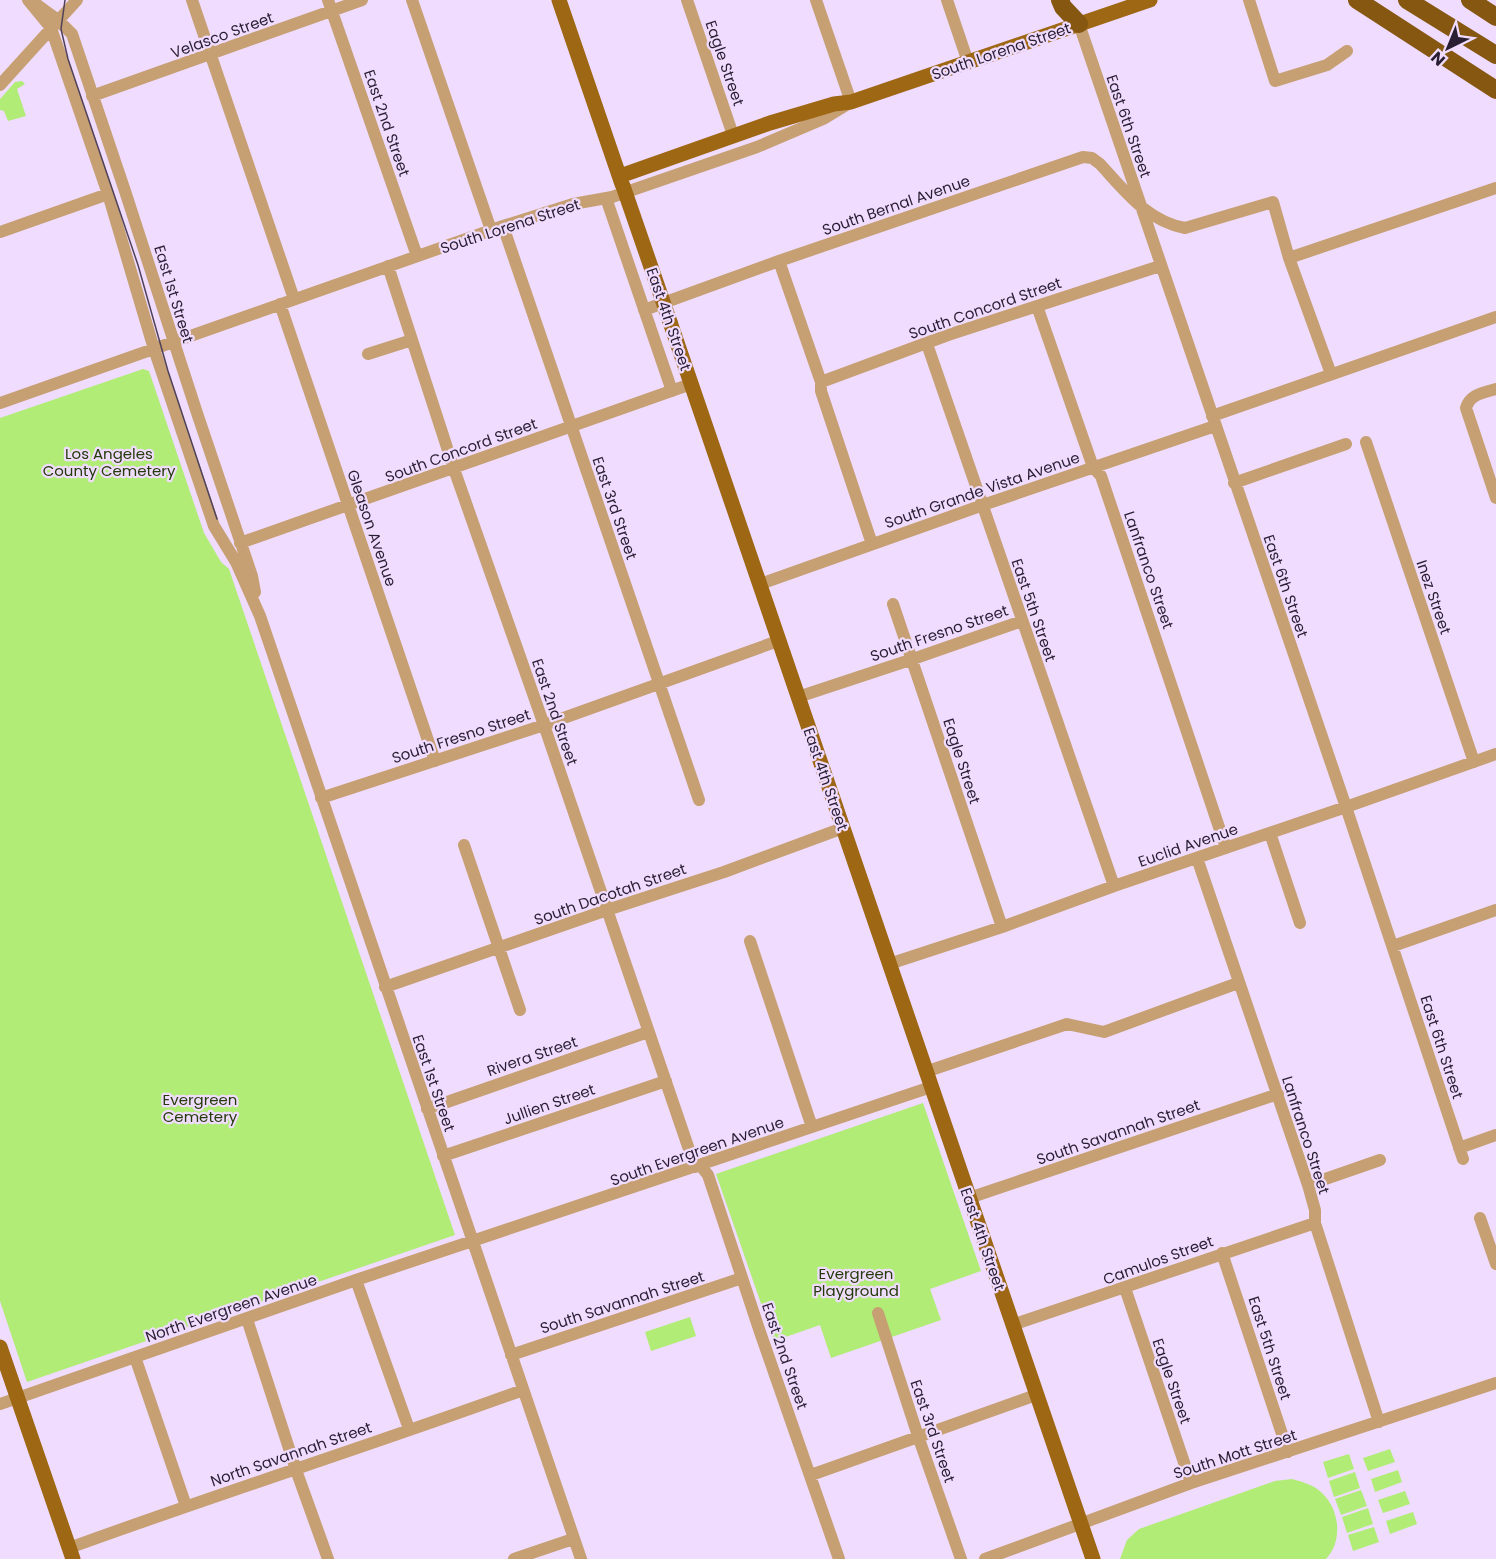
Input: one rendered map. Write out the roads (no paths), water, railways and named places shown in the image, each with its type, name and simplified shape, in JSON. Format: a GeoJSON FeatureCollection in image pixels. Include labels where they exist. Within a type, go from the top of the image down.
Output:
{"type":"FeatureCollection","features":[{"type":"Feature","properties":{"kind":"highway"},"geometry":{"type":"LineString","coordinates":[[1060,0],[1063,7],[1079,24]]}},
{"type":"Feature","properties":{"kind":"highway"},"geometry":{"type":"LineString","coordinates":[[1074,0],[1079,24]]}},
{"type":"Feature","properties":{"kind":"highway"},"geometry":{"type":"LineString","coordinates":[[1357,0],[1496,90]]}},
{"type":"Feature","properties":{"kind":"highway"},"geometry":{"type":"LineString","coordinates":[[1407,0],[1496,54]]}},
{"type":"Feature","properties":{"kind":"highway"},"geometry":{"type":"LineString","coordinates":[[1470,0],[1496,17]]}},
{"type":"Feature","properties":{"kind":"main road","name":"East 4th Street"},"geometry":{"type":"LineString","coordinates":[[559,0],[1093,1559]]}},
{"type":"Feature","properties":{"kind":"main road","name":"South Lorena Street"},"geometry":{"type":"LineString","coordinates":[[621,181],[733,135],[834,104],[851,102],[1150,0]]}},
{"type":"Feature","properties":{"kind":"main road"},"geometry":{"type":"LineString","coordinates":[[1,1355],[71,1554]]}},
{"type":"Feature","properties":{"kind":"street","name":"East 1st Street"},"geometry":{"type":"LineString","coordinates":[[29,0],[55,24],[72,34],[129,202],[164,345],[214,526],[236,562],[260,616],[581,1559]]}},
{"type":"Feature","properties":{"kind":"street"},"geometry":{"type":"LineString","coordinates":[[0,85],[77,0]]}},
{"type":"Feature","properties":{"kind":"street"},"geometry":{"type":"LineString","coordinates":[[192,0],[294,299]]}},
{"type":"Feature","properties":{"kind":"street","name":"Velasco Street"},"geometry":{"type":"LineString","coordinates":[[92,96],[211,55],[330,6],[362,0]]}},
{"type":"Feature","properties":{"kind":"street","name":"East 3rd Street"},"geometry":{"type":"LineString","coordinates":[[412,0],[572,427],[699,800]]}},
{"type":"Feature","properties":{"kind":"street","name":"Eagle Street"},"geometry":{"type":"LineString","coordinates":[[687,0],[733,135]]}},
{"type":"Feature","properties":{"kind":"street"},"geometry":{"type":"LineString","coordinates":[[816,0],[851,102]]}},
{"type":"Feature","properties":{"kind":"street"},"geometry":{"type":"LineString","coordinates":[[947,0],[968,62]]}},
{"type":"Feature","properties":{"kind":"street"},"geometry":{"type":"LineString","coordinates":[[1249,0],[1275,81],[1327,64],[1347,51]]}},
{"type":"Feature","properties":{"kind":"street","name":"East 2nd Street"},"geometry":{"type":"LineString","coordinates":[[330,6],[417,256]]}},
{"type":"Feature","properties":{"kind":"street","name":"East 1st Street"},"geometry":{"type":"LineString","coordinates":[[55,24],[108,194],[252,576],[260,616]]}},
{"type":"Feature","properties":{"kind":"street","name":"East 6th Street"},"geometry":{"type":"LineString","coordinates":[[1079,24],[1346,807],[1461,1153],[1496,1135]]}},
{"type":"Feature","properties":{"kind":"street","name":"South Lorena Street"},"geometry":{"type":"LineString","coordinates":[[0,403],[497,228],[573,204],[606,198],[757,147],[823,119],[851,102]]}},
{"type":"Feature","properties":{"kind":"street","name":"South Bernal Avenue"},"geometry":{"type":"LineString","coordinates":[[644,310],[779,261],[1083,157],[1092,158],[1100,164],[1118,169],[1127,167]]}},
{"type":"Feature","properties":{"kind":"street"},"geometry":{"type":"LineString","coordinates":[[1100,164],[1141,208],[1173,226],[1185,228],[1273,202],[1289,258],[1330,374]]}},
{"type":"Feature","properties":{"kind":"street"},"geometry":{"type":"LineString","coordinates":[[1289,258],[1496,188]]}},
{"type":"Feature","properties":{"kind":"street"},"geometry":{"type":"LineString","coordinates":[[0,232],[108,194]]}},
{"type":"Feature","properties":{"kind":"street","name":"East 4th Street"},"geometry":{"type":"LineString","coordinates":[[606,198],[672,391]]}},
{"type":"Feature","properties":{"kind":"street"},"geometry":{"type":"LineString","coordinates":[[779,261],[821,382],[821,391],[872,544]]}},
{"type":"Feature","properties":{"kind":"street","name":"East 2nd Street"},"geometry":{"type":"LineString","coordinates":[[388,266],[454,469],[648,1032],[697,1166],[708,1175],[839,1559]]}},
{"type":"Feature","properties":{"kind":"street","name":"South Concord Street"},"geometry":{"type":"LineString","coordinates":[[821,382],[1037,306],[1161,266]]}},
{"type":"Feature","properties":{"kind":"street","name":"Gleason Avenue"},"geometry":{"type":"LineString","coordinates":[[280,304],[435,761]]}},
{"type":"Feature","properties":{"kind":"street","name":"Lanfranco Street"},"geometry":{"type":"LineString","coordinates":[[1037,306],[1093,467],[1101,476],[1226,848]]}},
{"type":"Feature","properties":{"kind":"street","name":"South Grande Vista Avenue"},"geometry":{"type":"LineString","coordinates":[[760,584],[1093,467],[1330,374],[1496,317]]}},
{"type":"Feature","properties":{"kind":"street"},"geometry":{"type":"LineString","coordinates":[[368,354],[412,340]]}},
{"type":"Feature","properties":{"kind":"street","name":"East 5th Street"},"geometry":{"type":"LineString","coordinates":[[927,344],[1114,886]]}},
{"type":"Feature","properties":{"kind":"street","name":"South Concord Street"},"geometry":{"type":"LineString","coordinates":[[240,543],[691,384]]}},
{"type":"Feature","properties":{"kind":"street"},"geometry":{"type":"LineString","coordinates":[[1496,389],[1473,396],[1466,408],[1496,498]]}},
{"type":"Feature","properties":{"kind":"street","name":"Inez Street"},"geometry":{"type":"LineString","coordinates":[[1366,442],[1474,762]]}},
{"type":"Feature","properties":{"kind":"street"},"geometry":{"type":"LineString","coordinates":[[1234,483],[1346,444]]}},
{"type":"Feature","properties":{"kind":"street","name":"Eagle Street"},"geometry":{"type":"LineString","coordinates":[[893,604],[1002,927]]}},
{"type":"Feature","properties":{"kind":"street","name":"South Fresno Street"},"geometry":{"type":"LineString","coordinates":[[798,697],[1022,621]]}},
{"type":"Feature","properties":{"kind":"street","name":"South Fresno Street"},"geometry":{"type":"LineString","coordinates":[[321,798],[544,725],[778,640]]}},
{"type":"Feature","properties":{"kind":"street","name":"Euclid Avenue"},"geometry":{"type":"LineString","coordinates":[[889,964],[1002,927],[1496,754]]}},
{"type":"Feature","properties":{"kind":"street","name":"South Dacotah Street"},"geometry":{"type":"LineString","coordinates":[[386,987],[724,872],[843,828]]}},
{"type":"Feature","properties":{"kind":"street"},"geometry":{"type":"LineString","coordinates":[[1270,833],[1299,923]]}},
{"type":"Feature","properties":{"kind":"street"},"geometry":{"type":"LineString","coordinates":[[464,845],[520,1010]]}},
{"type":"Feature","properties":{"kind":"street","name":"Lanfranco Street"},"geometry":{"type":"LineString","coordinates":[[1197,858],[1308,1185],[1315,1210],[1315,1223],[1379,1422]]}},
{"type":"Feature","properties":{"kind":"street"},"geometry":{"type":"LineString","coordinates":[[1393,946],[1496,910]]}},
{"type":"Feature","properties":{"kind":"street"},"geometry":{"type":"LineString","coordinates":[[750,941],[812,1127]]}},
{"type":"Feature","properties":{"kind":"street"},"geometry":{"type":"LineString","coordinates":[[925,1072],[1067,1024],[1104,1032],[1238,982]]}},
{"type":"Feature","properties":{"kind":"street","name":"Rivera Street"},"geometry":{"type":"LineString","coordinates":[[427,1109],[648,1032]]}},
{"type":"Feature","properties":{"kind":"street","name":"Jullien Street"},"geometry":{"type":"LineString","coordinates":[[443,1156],[666,1081]]}},
{"type":"Feature","properties":{"kind":"street","name":"South Evergreen Avenue"},"geometry":{"type":"LineString","coordinates":[[472,1243],[931,1087]]}},
{"type":"Feature","properties":{"kind":"street","name":"South Savannah Street"},"geometry":{"type":"LineString","coordinates":[[969,1198],[1278,1094]]}},
{"type":"Feature","properties":{"kind":"street"},"geometry":{"type":"LineString","coordinates":[[1308,1185],[1380,1160]]}},
{"type":"Feature","properties":{"kind":"street"},"geometry":{"type":"LineString","coordinates":[[1480,1218],[1496,1264]]}},
{"type":"Feature","properties":{"kind":"street","name":"Camulos Street"},"geometry":{"type":"LineString","coordinates":[[1012,1325],[1315,1223]]}},
{"type":"Feature","properties":{"kind":"street","name":"North Evergreen Avenue"},"geometry":{"type":"LineString","coordinates":[[0,1404],[356,1280],[472,1243]]}},
{"type":"Feature","properties":{"kind":"street","name":"East 5th Street"},"geometry":{"type":"LineString","coordinates":[[1222,1253],[1288,1452]]}},
{"type":"Feature","properties":{"kind":"street","name":"South Savannah Street"},"geometry":{"type":"LineString","coordinates":[[511,1355],[742,1278]]}},
{"type":"Feature","properties":{"kind":"street"},"geometry":{"type":"LineString","coordinates":[[356,1280],[409,1429]]}},
{"type":"Feature","properties":{"kind":"street","name":"Eagle Street"},"geometry":{"type":"LineString","coordinates":[[1125,1288],[1191,1484]]}},
{"type":"Feature","properties":{"kind":"street","name":"East 3rd Street"},"geometry":{"type":"LineString","coordinates":[[878,1313],[961,1559]]}},
{"type":"Feature","properties":{"kind":"street"},"geometry":{"type":"LineString","coordinates":[[247,1319],[296,1470],[328,1559]]}},
{"type":"Feature","properties":{"kind":"street"},"geometry":{"type":"LineString","coordinates":[[135,1357],[186,1506]]}},
{"type":"Feature","properties":{"kind":"street","name":"South Mott Street"},"geometry":{"type":"LineString","coordinates":[[985,1559],[1191,1484],[1496,1383]]}},
{"type":"Feature","properties":{"kind":"street","name":"North Savannah Street"},"geometry":{"type":"LineString","coordinates":[[71,1554],[186,1506],[523,1390]]}},
{"type":"Feature","properties":{"kind":"street"},"geometry":{"type":"LineString","coordinates":[[811,1475],[1036,1395]]}},
{"type":"Feature","properties":{"kind":"street"},"geometry":{"type":"LineString","coordinates":[[514,1559],[573,1539]]}},
{"type":"Feature","properties":{"kind":"tram line"},"geometry":{"type":"LineString","coordinates":[[65,0],[61,29],[68,59],[138,265],[168,371],[217,519]]}},
{"type":"Feature","properties":{"kind":"park label","name":"Los Angeles County Cemetery"},"geometry":{"type":"Point","coordinates":[109,462]}},
{"type":"Feature","properties":{"kind":"park label","name":"Evergreen Cemetery"},"geometry":{"type":"Point","coordinates":[200,1108]}},
{"type":"Feature","properties":{"kind":"park label","name":"Evergreen Playground"},"geometry":{"type":"Point","coordinates":[856,1282]}}]}
